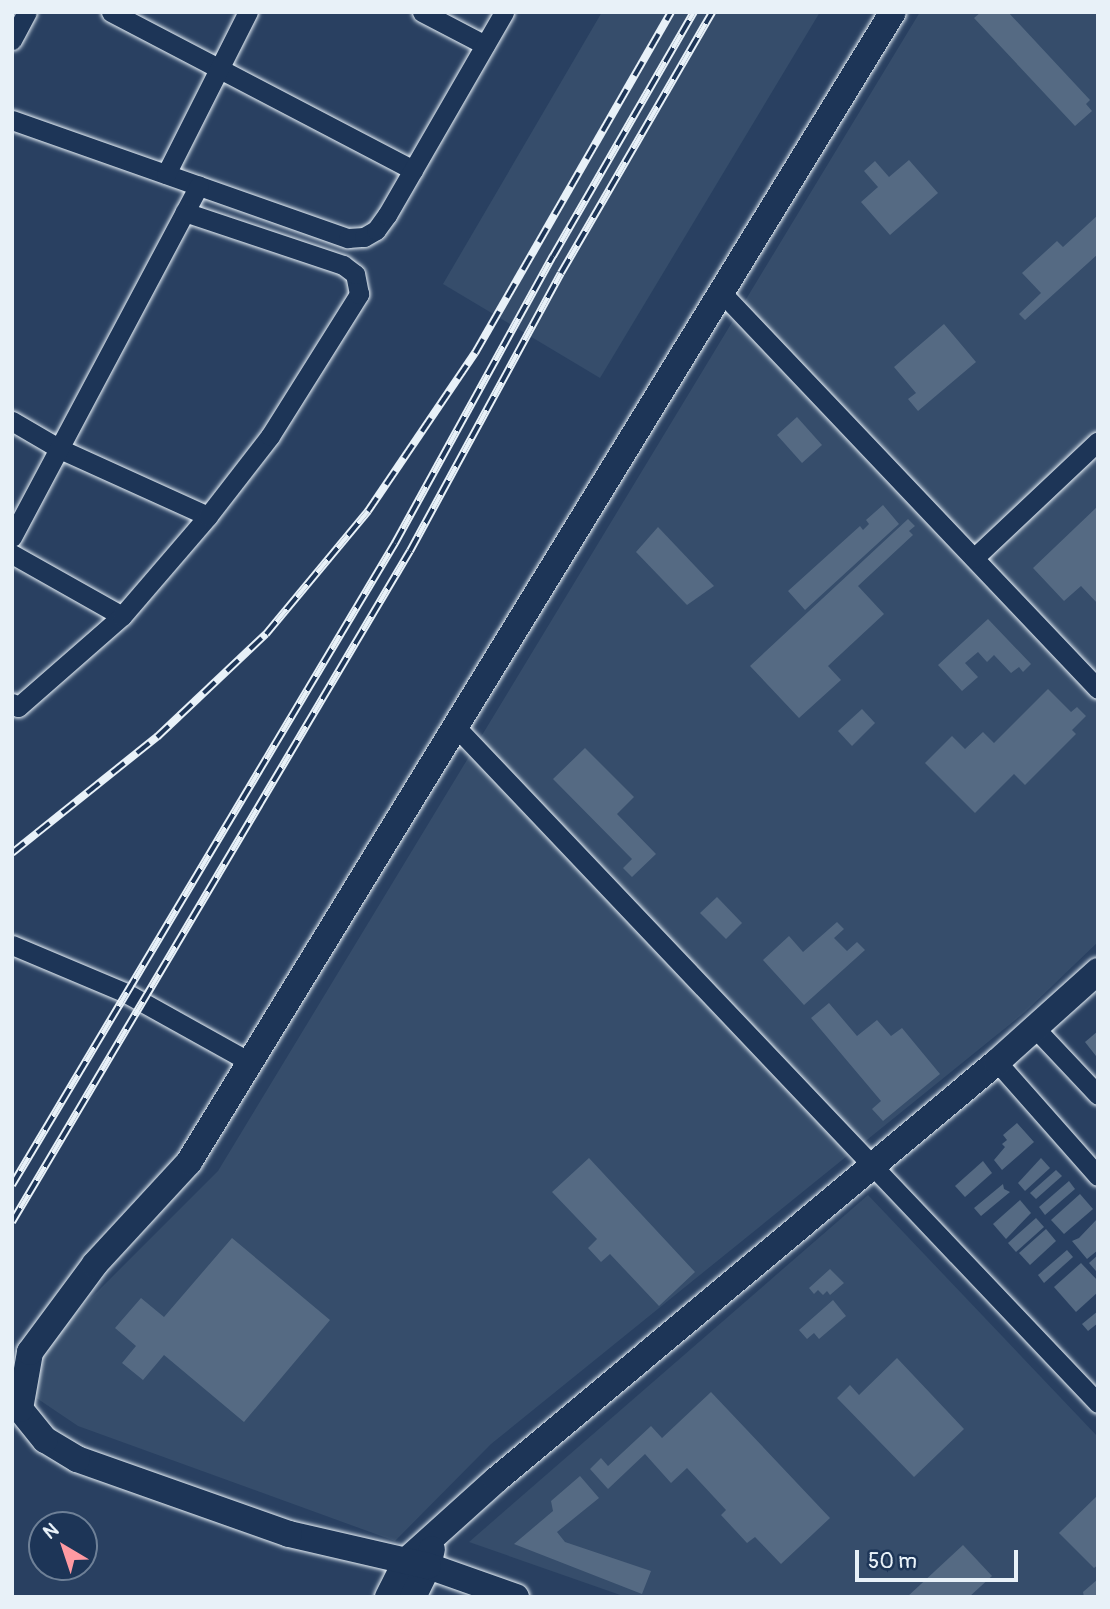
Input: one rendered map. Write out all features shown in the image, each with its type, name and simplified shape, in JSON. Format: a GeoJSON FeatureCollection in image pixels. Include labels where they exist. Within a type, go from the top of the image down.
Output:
{"type":"FeatureCollection","features":[{"type":"Feature","properties":{"kind":"main road"},"geometry":{"type":"LineString","coordinates":[[516,1597],[417,1564],[289,1534],[77,1459],[45,1440],[20,1409],[30,1352],[95,1264],[189,1162],[893,12]]}},
{"type":"Feature","properties":{"kind":"main road"},"geometry":{"type":"LineString","coordinates":[[388,1597],[417,1564],[435,1538],[496,1480],[997,1062],[1098,971]]}},
{"type":"Feature","properties":{"kind":"main road"},"geometry":{"type":"LineString","coordinates":[[413,1597],[417,1564]]}},
{"type":"Feature","properties":{"kind":"street"},"geometry":{"type":"LineString","coordinates":[[12,40],[27,12]]}},
{"type":"Feature","properties":{"kind":"street"},"geometry":{"type":"LineString","coordinates":[[111,12],[413,170]]}},
{"type":"Feature","properties":{"kind":"street"},"geometry":{"type":"LineString","coordinates":[[166,174],[248,12]]}},
{"type":"Feature","properties":{"kind":"street"},"geometry":{"type":"LineString","coordinates":[[422,12],[485,45]]}},
{"type":"Feature","properties":{"kind":"street"},"geometry":{"type":"LineString","coordinates":[[12,120],[348,238],[363,237],[376,230],[504,12]]}},
{"type":"Feature","properties":{"kind":"street"},"geometry":{"type":"LineString","coordinates":[[12,537],[199,186]]}},
{"type":"Feature","properties":{"kind":"street"},"geometry":{"type":"LineString","coordinates":[[12,703],[18,706],[122,616],[208,516],[270,436],[359,294],[355,274],[343,265],[185,212]]}},
{"type":"Feature","properties":{"kind":"street"},"geometry":{"type":"LineString","coordinates":[[721,292],[1098,689]]}},
{"type":"Feature","properties":{"kind":"street"},"geometry":{"type":"LineString","coordinates":[[12,421],[60,449],[208,516]]}},
{"type":"Feature","properties":{"kind":"street"},"geometry":{"type":"LineString","coordinates":[[974,558],[1098,441]]}},
{"type":"Feature","properties":{"kind":"street"},"geometry":{"type":"LineString","coordinates":[[12,554],[122,616]]}},
{"type":"Feature","properties":{"kind":"street"},"geometry":{"type":"LineString","coordinates":[[456,726],[1098,1403]]}},
{"type":"Feature","properties":{"kind":"street"},"geometry":{"type":"LineString","coordinates":[[12,945],[126,993],[250,1062]]}},
{"type":"Feature","properties":{"kind":"street"},"geometry":{"type":"LineString","coordinates":[[1034,1027],[1098,1095]]}},
{"type":"Feature","properties":{"kind":"street"},"geometry":{"type":"LineString","coordinates":[[997,1062],[1098,1176]]}},
{"type":"Feature","properties":{"kind":"shaded area"},"geometry":{"type":"Polygon","coordinates":[[[602,12],[820,12],[600,378],[443,284],[602,12]]]}},
{"type":"Feature","properties":{"kind":"shaded area"},"geometry":{"type":"Polygon","coordinates":[[[920,12],[1098,12],[1098,942],[1025,1012],[491,1444],[395,1541],[78,1426],[35,1397],[39,1350],[218,1171],[920,12]]]}},
{"type":"Feature","properties":{"kind":"shaded area"},"geometry":{"type":"Polygon","coordinates":[[[868,1195],[1098,1437],[1098,1597],[626,1597],[469,1542],[868,1195]]]}},
{"type":"Feature","properties":{"kind":"building"},"geometry":{"type":"Polygon","coordinates":[[[981,12],[1008,12],[1090,100],[1086,104],[1092,111],[1075,126],[974,18],[981,12]]]}},
{"type":"Feature","properties":{"kind":"building"},"geometry":{"type":"Polygon","coordinates":[[[909,160],[938,193],[890,235],[861,202],[878,187],[864,171],[875,161],[889,177],[909,160]]]}},
{"type":"Feature","properties":{"kind":"building"},"geometry":{"type":"Polygon","coordinates":[[[1098,215],[1098,254],[1025,320],[1019,314],[1041,293],[1022,273],[1057,241],[1063,247],[1098,215]]]}},
{"type":"Feature","properties":{"kind":"building"},"geometry":{"type":"Polygon","coordinates":[[[944,324],[976,362],[918,411],[908,399],[916,393],[894,367],[944,324]]]}},
{"type":"Feature","properties":{"kind":"building"},"geometry":{"type":"Polygon","coordinates":[[[797,417],[822,445],[802,463],[777,435],[797,417]]]}},
{"type":"Feature","properties":{"kind":"building"},"geometry":{"type":"Polygon","coordinates":[[[883,505],[899,524],[805,610],[788,591],[860,526],[863,530],[869,524],[866,520],[883,505]]]}},
{"type":"Feature","properties":{"kind":"building"},"geometry":{"type":"Polygon","coordinates":[[[1098,506],[1098,604],[1081,586],[1064,601],[1033,568],[1098,506]]]}},
{"type":"Feature","properties":{"kind":"building"},"geometry":{"type":"Polygon","coordinates":[[[908,519],[915,526],[909,531],[913,535],[858,586],[884,614],[828,666],[841,680],[799,718],[750,666],[908,519]]]}},
{"type":"Feature","properties":{"kind":"building"},"geometry":{"type":"Polygon","coordinates":[[[658,527],[714,586],[687,605],[636,552],[658,527]]]}},
{"type":"Feature","properties":{"kind":"building"},"geometry":{"type":"Polygon","coordinates":[[[988,619],[1031,664],[1023,672],[1019,667],[1011,673],[994,655],[987,662],[978,652],[965,663],[978,677],[962,691],[938,665],[988,619]]]}},
{"type":"Feature","properties":{"kind":"building"},"geometry":{"type":"Polygon","coordinates":[[[1048,689],[1071,712],[1077,707],[1086,716],[1072,730],[1076,734],[1025,785],[1014,774],[975,813],[925,763],[952,736],[965,749],[983,732],[994,743],[1048,689]]]}},
{"type":"Feature","properties":{"kind":"building"},"geometry":{"type":"Polygon","coordinates":[[[862,709],[875,723],[852,746],[838,731],[862,709]]]}},
{"type":"Feature","properties":{"kind":"building"},"geometry":{"type":"Polygon","coordinates":[[[585,748],[634,797],[617,814],[656,854],[632,877],[623,868],[632,859],[553,779],[585,748]]]}},
{"type":"Feature","properties":{"kind":"building"},"geometry":{"type":"Polygon","coordinates":[[[717,897],[742,923],[726,939],[700,913],[717,897]]]}},
{"type":"Feature","properties":{"kind":"building"},"geometry":{"type":"Polygon","coordinates":[[[837,922],[844,929],[834,938],[847,951],[857,942],[865,950],[804,1005],[763,960],[789,936],[803,952],[837,922]]]}},
{"type":"Feature","properties":{"kind":"building"},"geometry":{"type":"Polygon","coordinates":[[[829,1003],[857,1036],[877,1020],[891,1036],[902,1028],[940,1074],[883,1121],[872,1109],[881,1101],[811,1018],[829,1003]]]}},
{"type":"Feature","properties":{"kind":"building"},"geometry":{"type":"Polygon","coordinates":[[[1098,1031],[1098,1055],[1096,1056],[1085,1042],[1098,1031]]]}},
{"type":"Feature","properties":{"kind":"building"},"geometry":{"type":"Polygon","coordinates":[[[1017,1123],[1034,1142],[1002,1170],[994,1160],[1005,1147],[1002,1144],[1007,1140],[1003,1135],[1017,1123]]]}},
{"type":"Feature","properties":{"kind":"building"},"geometry":{"type":"Polygon","coordinates":[[[589,1158],[695,1272],[659,1306],[610,1254],[601,1262],[588,1248],[597,1239],[552,1192],[589,1158]]]}},
{"type":"Feature","properties":{"kind":"building"},"geometry":{"type":"Polygon","coordinates":[[[1041,1158],[1050,1168],[1025,1191],[1018,1183],[1041,1158]]]}},
{"type":"Feature","properties":{"kind":"building"},"geometry":{"type":"Polygon","coordinates":[[[983,1161],[992,1173],[965,1197],[955,1186],[983,1161]]]}},
{"type":"Feature","properties":{"kind":"building"},"geometry":{"type":"Polygon","coordinates":[[[1056,1170],[1062,1176],[1036,1199],[1030,1193],[1056,1170]]]}},
{"type":"Feature","properties":{"kind":"building"},"geometry":{"type":"Polygon","coordinates":[[[1069,1181],[1075,1189],[1045,1215],[1039,1207],[1069,1181]]]}},
{"type":"Feature","properties":{"kind":"building"},"geometry":{"type":"Polygon","coordinates":[[[1003,1184],[1004,1189],[1010,1192],[981,1216],[974,1208],[1003,1184]]]}},
{"type":"Feature","properties":{"kind":"building"},"geometry":{"type":"Polygon","coordinates":[[[1080,1194],[1093,1209],[1064,1234],[1051,1220],[1080,1194]]]}},
{"type":"Feature","properties":{"kind":"building"},"geometry":{"type":"Polygon","coordinates":[[[1020,1200],[1031,1213],[1006,1239],[993,1224],[1020,1200]]]}},
{"type":"Feature","properties":{"kind":"building"},"geometry":{"type":"Polygon","coordinates":[[[1036,1218],[1044,1227],[1016,1252],[1008,1243],[1036,1218]]]}},
{"type":"Feature","properties":{"kind":"building"},"geometry":{"type":"Polygon","coordinates":[[[1098,1218],[1098,1250],[1087,1259],[1072,1241],[1079,1238],[1098,1218]]]}},
{"type":"Feature","properties":{"kind":"building"},"geometry":{"type":"Polygon","coordinates":[[[1046,1229],[1056,1241],[1030,1265],[1019,1253],[1046,1229]]]}},
{"type":"Feature","properties":{"kind":"building"},"geometry":{"type":"Polygon","coordinates":[[[232,1238],[330,1320],[244,1422],[164,1355],[143,1380],[122,1363],[136,1346],[115,1328],[141,1298],[164,1317],[232,1238]]]}},
{"type":"Feature","properties":{"kind":"building"},"geometry":{"type":"Polygon","coordinates":[[[1067,1250],[1073,1257],[1044,1283],[1038,1275],[1067,1250]]]}},
{"type":"Feature","properties":{"kind":"building"},"geometry":{"type":"Polygon","coordinates":[[[1098,1255],[1098,1269],[1096,1271],[1089,1263],[1098,1255]]]}},
{"type":"Feature","properties":{"kind":"building"},"geometry":{"type":"Polygon","coordinates":[[[1081,1263],[1098,1281],[1098,1292],[1076,1312],[1054,1287],[1081,1263]]]}},
{"type":"Feature","properties":{"kind":"building"},"geometry":{"type":"Polygon","coordinates":[[[830,1269],[844,1283],[830,1295],[827,1291],[823,1295],[818,1290],[814,1294],[809,1288],[830,1269]]]}},
{"type":"Feature","properties":{"kind":"building"},"geometry":{"type":"Polygon","coordinates":[[[833,1300],[846,1316],[819,1339],[814,1333],[807,1339],[799,1330],[833,1300]]]}},
{"type":"Feature","properties":{"kind":"building"},"geometry":{"type":"Polygon","coordinates":[[[1098,1311],[1098,1323],[1088,1331],[1082,1324],[1098,1311]]]}},
{"type":"Feature","properties":{"kind":"building"},"geometry":{"type":"Polygon","coordinates":[[[897,1358],[964,1429],[914,1477],[837,1398],[850,1385],[859,1395],[897,1358]]]}},
{"type":"Feature","properties":{"kind":"building"},"geometry":{"type":"Polygon","coordinates":[[[711,1392],[830,1518],[781,1564],[755,1537],[747,1543],[721,1515],[726,1510],[687,1468],[671,1483],[645,1454],[608,1489],[590,1469],[601,1458],[608,1466],[651,1426],[662,1438],[711,1392]]]}},
{"type":"Feature","properties":{"kind":"building"},"geometry":{"type":"Polygon","coordinates":[[[580,1476],[599,1498],[557,1532],[565,1542],[651,1571],[642,1594],[514,1544],[553,1511],[551,1501],[580,1476]]]}},
{"type":"Feature","properties":{"kind":"building"},"geometry":{"type":"Polygon","coordinates":[[[1098,1495],[1098,1565],[1094,1568],[1059,1533],[1098,1495]]]}},
{"type":"Feature","properties":{"kind":"building"},"geometry":{"type":"Polygon","coordinates":[[[963,1545],[992,1576],[969,1597],[907,1597],[963,1545]]]}},
{"type":"Feature","properties":{"kind":"building"},"geometry":{"type":"Polygon","coordinates":[[[1098,1579],[1098,1597],[1084,1597],[1083,1592],[1098,1579]]]}},
{"type":"Feature","properties":{"kind":"railway"},"geometry":{"type":"LineString","coordinates":[[12,853],[157,737],[266,634],[368,511],[475,353],[671,12]]}},
{"type":"Feature","properties":{"kind":"railway"},"geometry":{"type":"LineString","coordinates":[[12,1185],[395,543],[553,256],[694,12]]}},
{"type":"Feature","properties":{"kind":"railway"},"geometry":{"type":"LineString","coordinates":[[12,1222],[410,551],[561,273],[712,12]]}}]}
